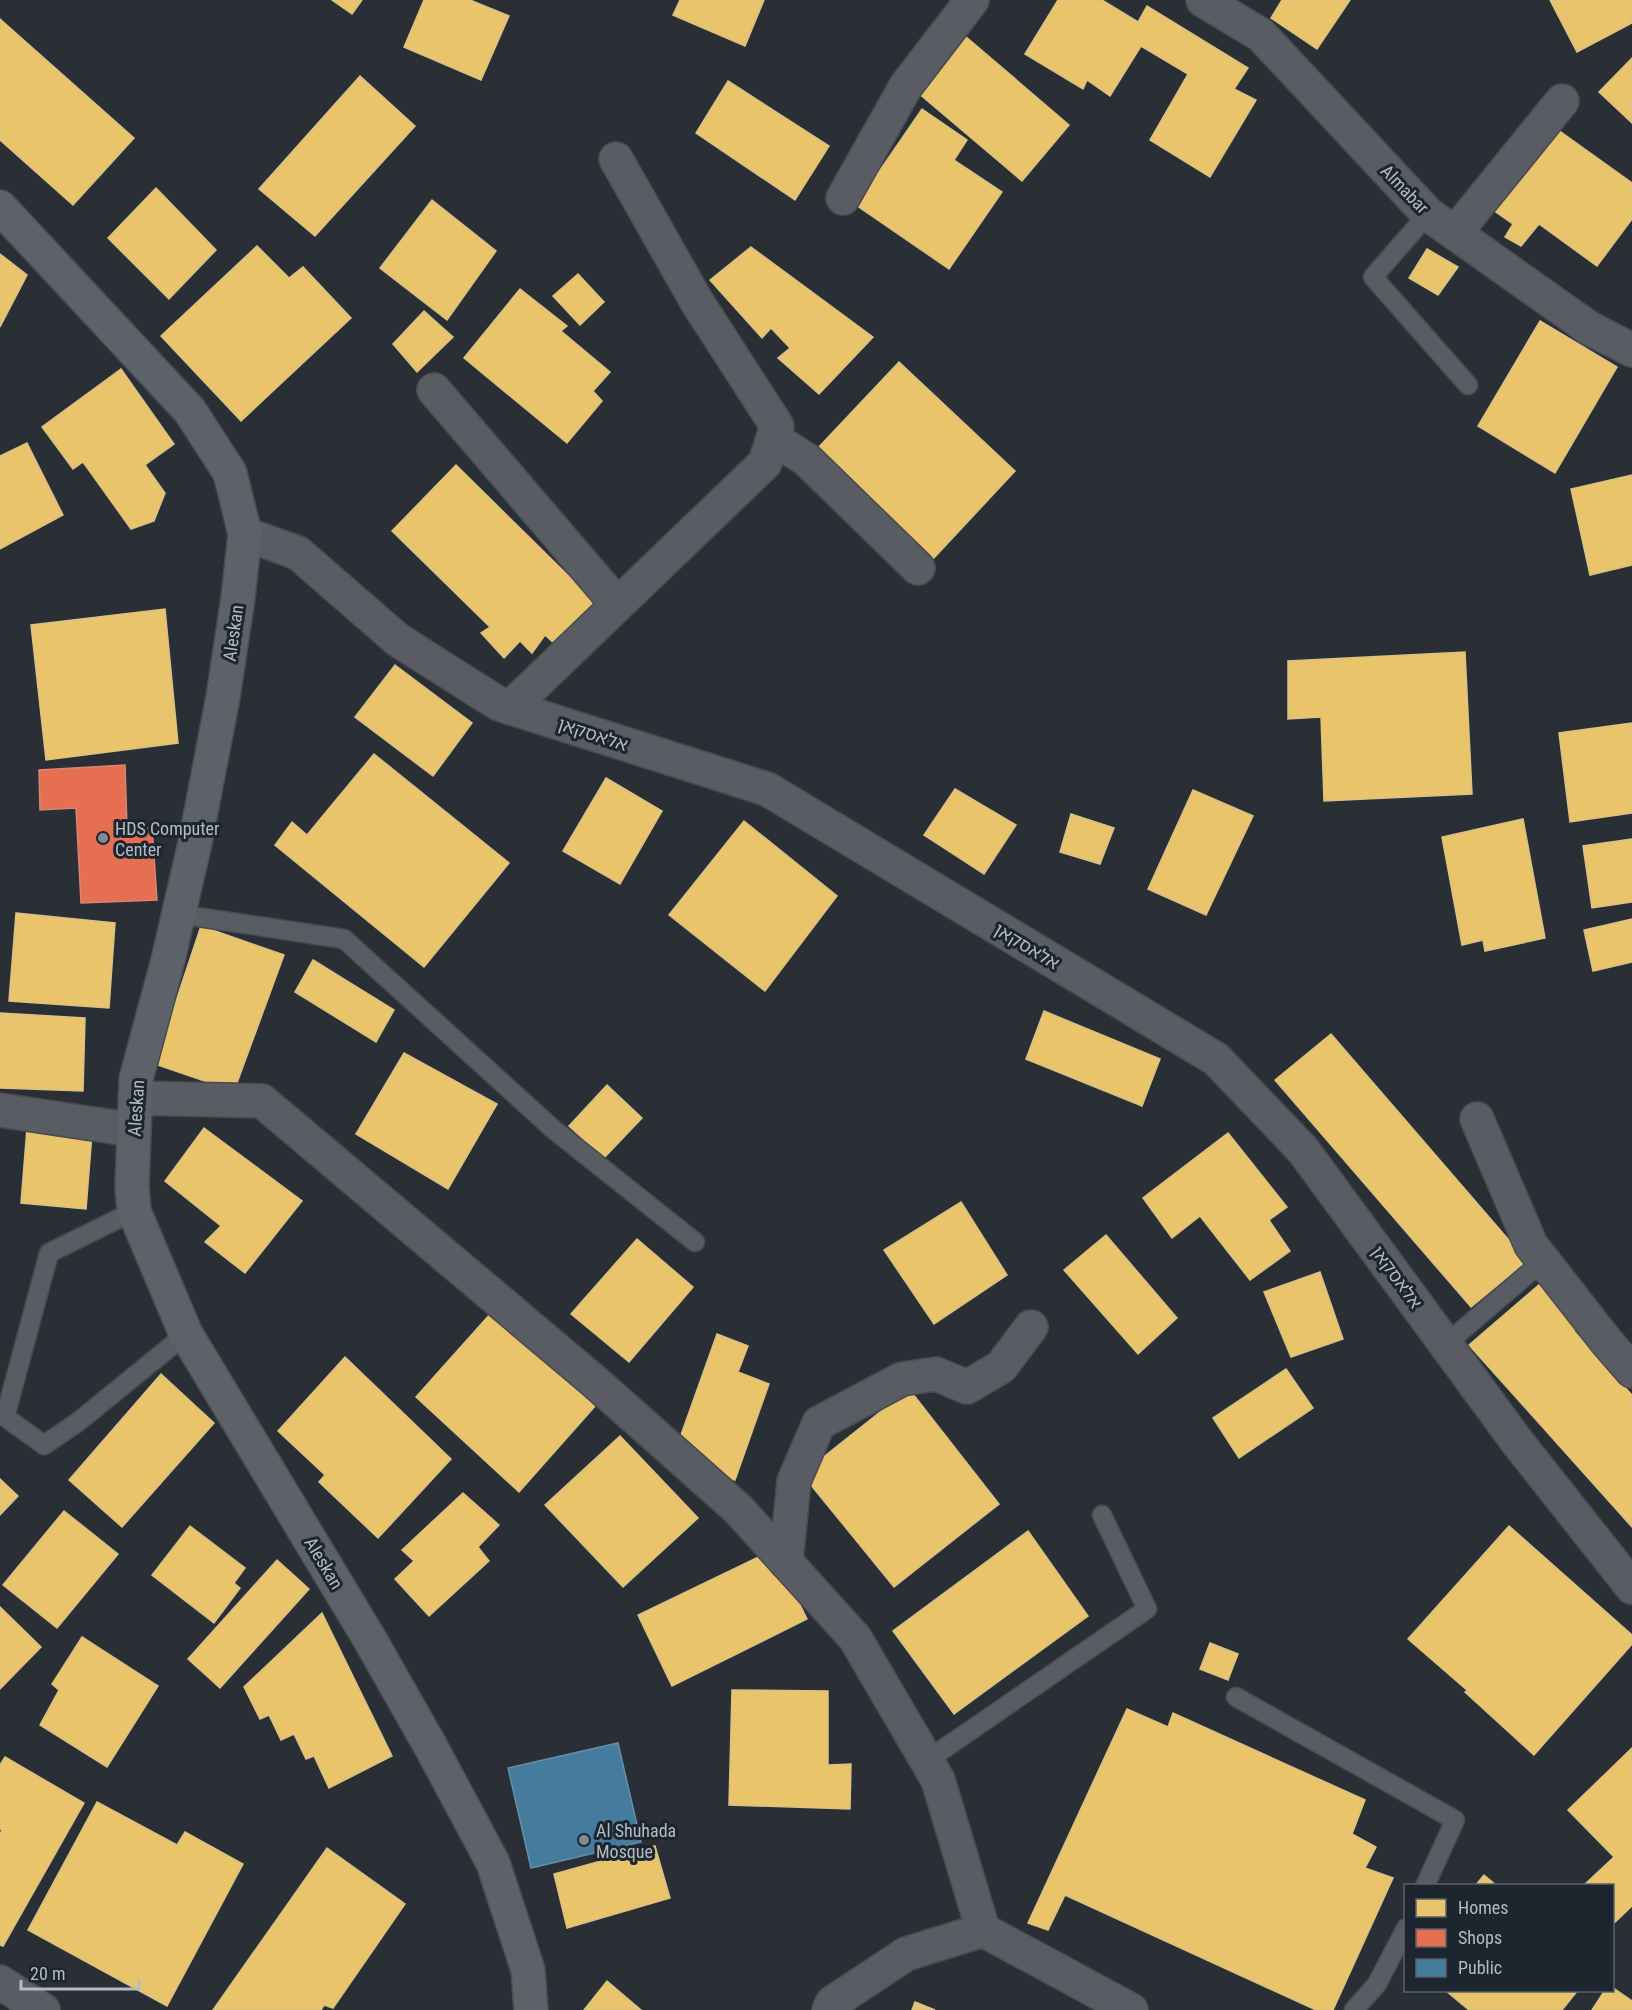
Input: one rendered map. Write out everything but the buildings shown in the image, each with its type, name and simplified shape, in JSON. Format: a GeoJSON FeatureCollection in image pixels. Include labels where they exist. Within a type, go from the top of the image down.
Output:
{"type":"FeatureCollection","features":[{"type":"Feature","properties":{"kind":"street"},"geometry":{"type":"LineString","coordinates":[[843,198],[906,86],[972,0]]}},
{"type":"Feature","properties":{"kind":"street","name":"Almabar"},"geometry":{"type":"LineString","coordinates":[[1203,0],[1261,35],[1428,214],[1589,328],[1632,350]]}},
{"type":"Feature","properties":{"kind":"street"},"geometry":{"type":"LineString","coordinates":[[1455,233],[1562,102]]}},
{"type":"Feature","properties":{"kind":"street"},"geometry":{"type":"LineString","coordinates":[[510,708],[765,463],[777,426],[697,302],[616,159]]}},
{"type":"Feature","properties":{"kind":"street","name":"Aleskan"},"geometry":{"type":"LineString","coordinates":[[0,207],[190,411],[230,473],[245,534],[223,697],[195,843],[136,1079],[132,1186],[134,1211],[186,1334],[369,1638],[493,1863],[528,1970],[531,2010]]}},
{"type":"Feature","properties":{"kind":"street"},"geometry":{"type":"LineString","coordinates":[[434,390],[617,604]]}},
{"type":"Feature","properties":{"kind":"street"},"geometry":{"type":"LineString","coordinates":[[773,438],[807,460],[918,568]]}},
{"type":"Feature","properties":{"kind":"street","name":"אלאסקאן"},"geometry":{"type":"LineString","coordinates":[[245,534],[298,553],[398,640],[499,704],[767,789],[1216,1059],[1303,1150],[1518,1443],[1632,1587]]}},
{"type":"Feature","properties":{"kind":"street"},"geometry":{"type":"LineString","coordinates":[[135,1098],[262,1101],[595,1382],[738,1509],[855,1638],[938,1780],[983,1930],[1131,2010]]}},
{"type":"Feature","properties":{"kind":"street"},"geometry":{"type":"LineString","coordinates":[[0,1110],[134,1130]]}},
{"type":"Feature","properties":{"kind":"street"},"geometry":{"type":"LineString","coordinates":[[1477,1119],[1531,1245],[1632,1371]]}},
{"type":"Feature","properties":{"kind":"street"},"geometry":{"type":"LineString","coordinates":[[786,1562],[794,1481],[819,1423],[902,1379],[936,1374],[967,1387],[1000,1367],[1031,1327]]}},
{"type":"Feature","properties":{"kind":"street"},"geometry":{"type":"LineString","coordinates":[[829,2010],[832,2003],[906,1954],[983,1930]]}},
{"type":"Feature","properties":{"kind":"street"},"geometry":{"type":"LineString","coordinates":[[0,1982],[43,2010]]}},
{"type":"Feature","properties":{"kind":"lane"},"geometry":{"type":"LineString","coordinates":[[1428,214],[1373,277],[1468,385]]}},
{"type":"Feature","properties":{"kind":"lane"},"geometry":{"type":"LineString","coordinates":[[178,914],[344,939],[553,1129],[696,1242]]}},
{"type":"Feature","properties":{"kind":"lane"},"geometry":{"type":"LineString","coordinates":[[134,1211],[49,1253],[5,1417],[44,1445],[78,1422],[186,1334]]}},
{"type":"Feature","properties":{"kind":"lane"},"geometry":{"type":"LineString","coordinates":[[1446,1344],[1543,1261]]}},
{"type":"Feature","properties":{"kind":"lane"},"geometry":{"type":"LineString","coordinates":[[926,1761],[1147,1609],[1102,1515]]}},
{"type":"Feature","properties":{"kind":"lane"},"geometry":{"type":"LineString","coordinates":[[1236,1697],[1455,1820],[1426,1884]]}},
{"type":"Feature","properties":{"kind":"lane"},"geometry":{"type":"LineString","coordinates":[[1354,2010],[1377,1984],[1404,1932]]}},
{"type":"Feature","properties":{"kind":"place","name":"HDS Computer Center"},"geometry":{"type":"Point","coordinates":[103,838]}},
{"type":"Feature","properties":{"kind":"place","name":"Al Shuhada Mosque"},"geometry":{"type":"Point","coordinates":[584,1840]}}]}
